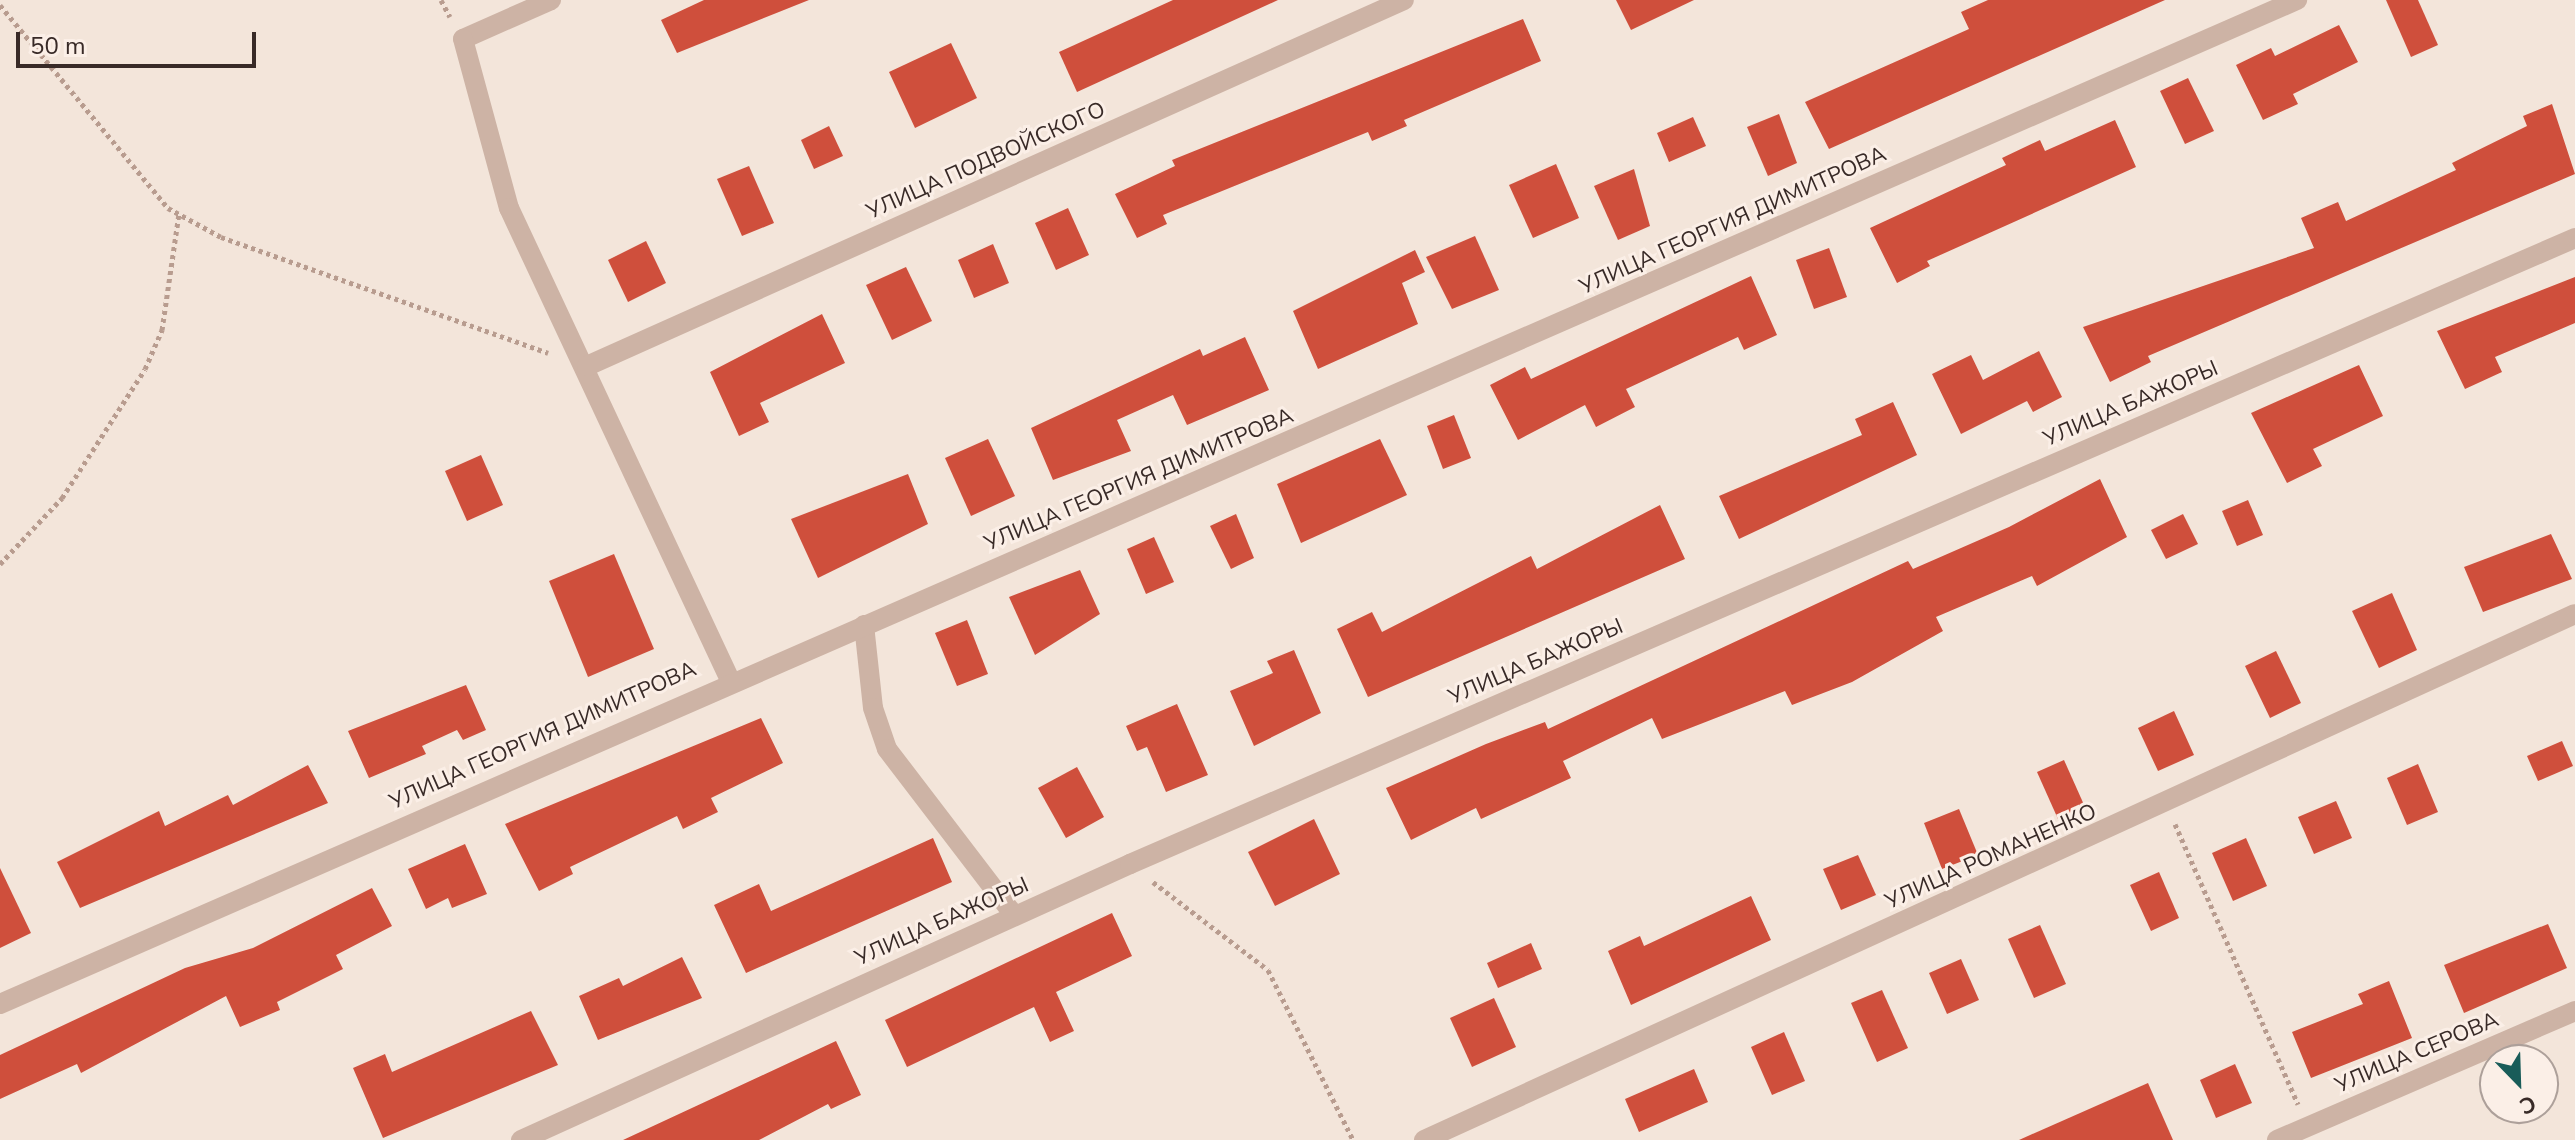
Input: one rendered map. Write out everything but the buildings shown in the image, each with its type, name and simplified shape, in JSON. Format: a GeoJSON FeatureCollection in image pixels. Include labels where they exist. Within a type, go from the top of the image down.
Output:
{"type":"FeatureCollection","features":[{"type":"Feature","properties":{"kind":"street"},"geometry":{"type":"LineString","coordinates":[[551,0],[463,39],[509,208],[587,366],[730,680]]}},
{"type":"Feature","properties":{"kind":"street","name":"УЛИЦА ПОДВОЙСКОГО"},"geometry":{"type":"LineString","coordinates":[[587,366],[1404,0]]}},
{"type":"Feature","properties":{"kind":"street","name":"УЛИЦА ГЕОРГИЯ ДИМИТРОВА"},"geometry":{"type":"LineString","coordinates":[[0,1004],[730,680],[864,625],[2297,0]]}},
{"type":"Feature","properties":{"kind":"street","name":"УЛИЦА БАЖОРЫ"},"geometry":{"type":"LineString","coordinates":[[521,1140],[1130,864],[2575,238]]}},
{"type":"Feature","properties":{"kind":"street","name":"УЛИЦА РОМАНЕНКО"},"geometry":{"type":"LineString","coordinates":[[1424,1140],[2166,804],[2575,614]]}},
{"type":"Feature","properties":{"kind":"street"},"geometry":{"type":"LineString","coordinates":[[864,625],[873,708],[887,749],[1014,915]]}},
{"type":"Feature","properties":{"kind":"street","name":"УЛИЦА СЕРОВА"},"geometry":{"type":"LineString","coordinates":[[2277,1140],[2575,1011]]}},
{"type":"Feature","properties":{"kind":"path"},"geometry":{"type":"LineString","coordinates":[[0,5],[179,214],[221,237],[587,366]]}},
{"type":"Feature","properties":{"kind":"path"},"geometry":{"type":"LineString","coordinates":[[0,564],[62,498],[145,369],[162,330],[179,214]]}},
{"type":"Feature","properties":{"kind":"path"},"geometry":{"type":"LineString","coordinates":[[2166,804],[2308,1127]]}},
{"type":"Feature","properties":{"kind":"path"},"geometry":{"type":"LineString","coordinates":[[1130,864],[1268,970],[1353,1140]]}}]}
